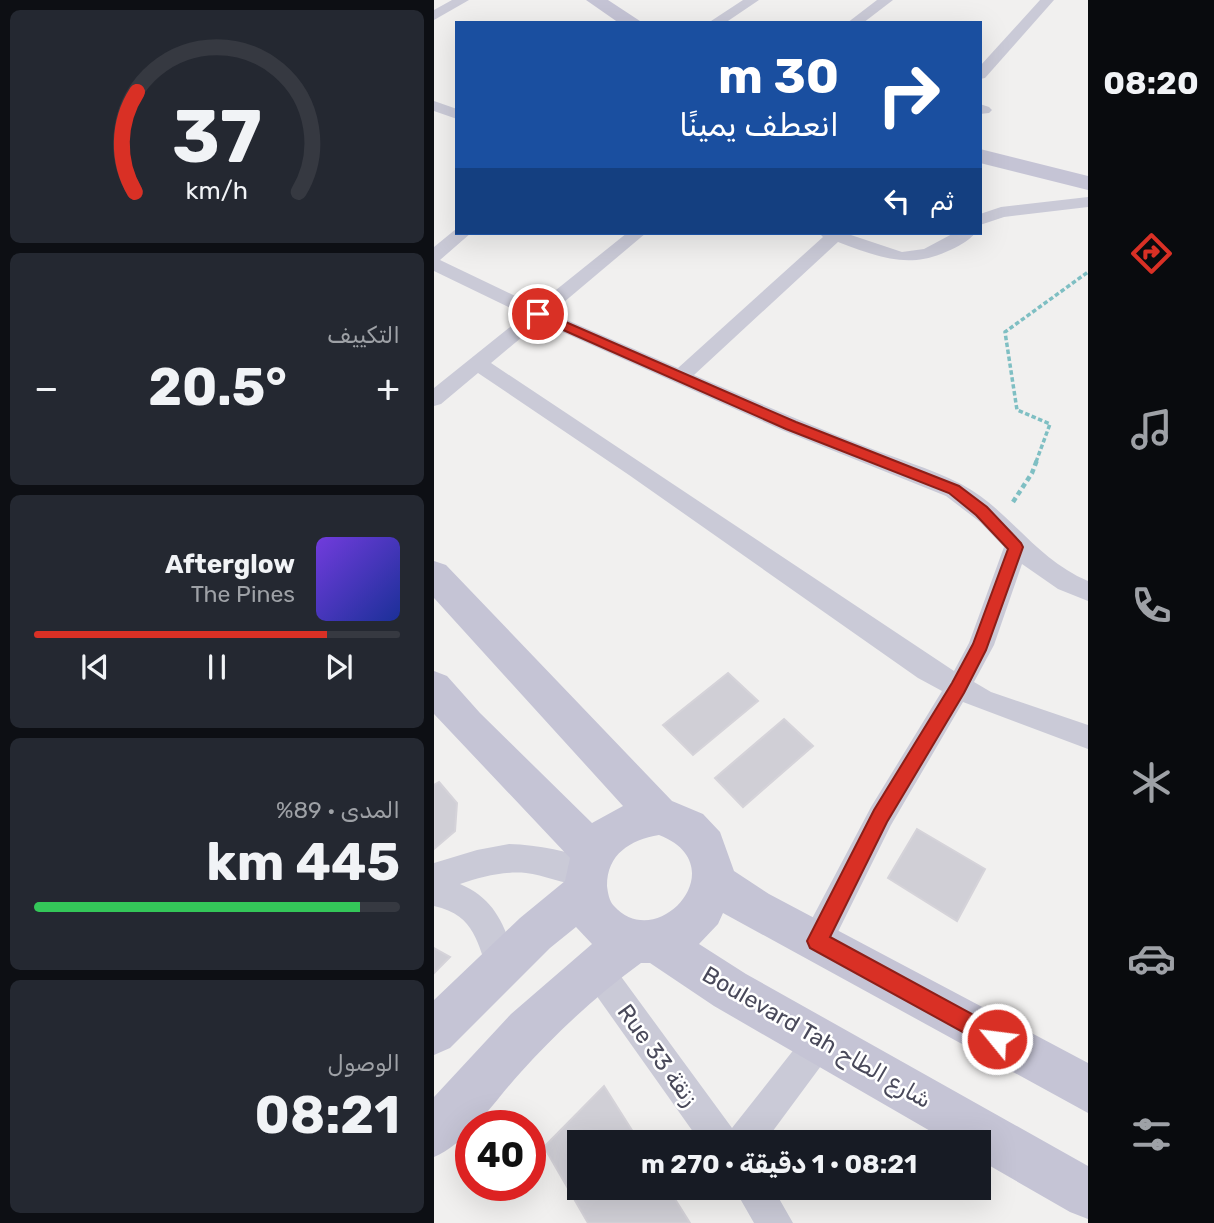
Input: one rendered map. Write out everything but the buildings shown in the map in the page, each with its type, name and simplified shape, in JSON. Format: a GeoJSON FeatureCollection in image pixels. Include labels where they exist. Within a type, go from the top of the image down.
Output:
{"type":"FeatureCollection","features":[{"type":"Feature","properties":{"kind":"street"},"geometry":{"type":"LineString","coordinates":[[439,16],[462,0]]}},
{"type":"Feature","properties":{"kind":"street"},"geometry":{"type":"LineString","coordinates":[[595,0],[630,21]]}},
{"type":"Feature","properties":{"kind":"street"},"geometry":{"type":"LineString","coordinates":[[718,21],[752,0]]}},
{"type":"Feature","properties":{"kind":"street"},"geometry":{"type":"LineString","coordinates":[[857,21],[886,0]]}},
{"type":"Feature","properties":{"kind":"street"},"geometry":{"type":"LineString","coordinates":[[982,73],[1047,0]]}},
{"type":"Feature","properties":{"kind":"street"},"geometry":{"type":"LineString","coordinates":[[434,106],[455,111]]}},
{"type":"Feature","properties":{"kind":"street"},"geometry":{"type":"LineString","coordinates":[[982,156],[1088,183]]}},
{"type":"Feature","properties":{"kind":"street"},"geometry":{"type":"LineString","coordinates":[[982,219],[1001,212],[1088,202]]}},
{"type":"Feature","properties":{"kind":"street"},"geometry":{"type":"LineString","coordinates":[[434,256],[460,235]]}},
{"type":"Feature","properties":{"kind":"street"},"geometry":{"type":"LineString","coordinates":[[434,400],[635,235]]}},
{"type":"Feature","properties":{"kind":"street"},"geometry":{"type":"LineString","coordinates":[[680,377],[831,235]]}},
{"type":"Feature","properties":{"kind":"street"},"geometry":{"type":"LineString","coordinates":[[835,235],[910,259],[938,251],[963,235]]}},
{"type":"Feature","properties":{"kind":"street"},"geometry":{"type":"LineString","coordinates":[[434,264],[538,314],[791,426],[954,490],[968,499],[1016,547],[1069,584],[1088,591]]}},
{"type":"Feature","properties":{"kind":"street"},"geometry":{"type":"LineString","coordinates":[[478,364],[637,469],[882,640],[958,688],[1088,737]]}},
{"type":"Feature","properties":{"kind":"street"},"geometry":{"type":"LineString","coordinates":[[817,941],[881,816],[981,645],[1016,547]]}},
{"type":"Feature","properties":{"kind":"street"},"geometry":{"type":"LineString","coordinates":[[434,575],[659,817]]}},
{"type":"Feature","properties":{"kind":"street"},"geometry":{"type":"LineString","coordinates":[[434,687],[485,745],[588,873],[593,915],[610,932],[645,942]]}},
{"type":"Feature","properties":{"kind":"street"},"geometry":{"type":"LineString","coordinates":[[434,1032],[535,933],[588,873],[605,837],[621,825],[640,818],[659,817],[688,827],[708,851],[713,882],[708,903],[696,921],[678,935],[645,942],[595,967],[526,1030],[434,1133]]}},
{"type":"Feature","properties":{"kind":"street"},"geometry":{"type":"LineString","coordinates":[[434,878],[484,861],[514,856],[540,859],[588,873]]}},
{"type":"Feature","properties":{"kind":"street"},"geometry":{"type":"LineString","coordinates":[[713,882],[754,909],[1088,1089]]}},
{"type":"Feature","properties":{"kind":"street"},"geometry":{"type":"LineString","coordinates":[[434,891],[452,894],[481,912],[502,967]]}},
{"type":"Feature","properties":{"kind":"street","name":"Boulevard Tah شارع الطاح"},"geometry":{"type":"LineString","coordinates":[[645,942],[1088,1194]]}},
{"type":"Feature","properties":{"kind":"street","name":"Rue 33 زنقة"},"geometry":{"type":"LineString","coordinates":[[595,967],[713,1130]]}},
{"type":"Feature","properties":{"kind":"street"},"geometry":{"type":"LineString","coordinates":[[752,1130],[821,1040]]}},
{"type":"Feature","properties":{"kind":"street"},"geometry":{"type":"LineString","coordinates":[[760,1200],[775,1223]]}},
{"type":"Feature","properties":{"kind":"path"},"geometry":{"type":"LineString","coordinates":[[997,527],[1032,472],[1050,424],[1017,410],[1005,332],[1088,272]]}},
{"type":"Feature","properties":{"kind":"route"},"geometry":{"type":"LineString","coordinates":[[538,314],[791,426],[938,482],[968,499],[1016,547],[981,645],[881,816],[817,941],[997,1039]]}}]}
